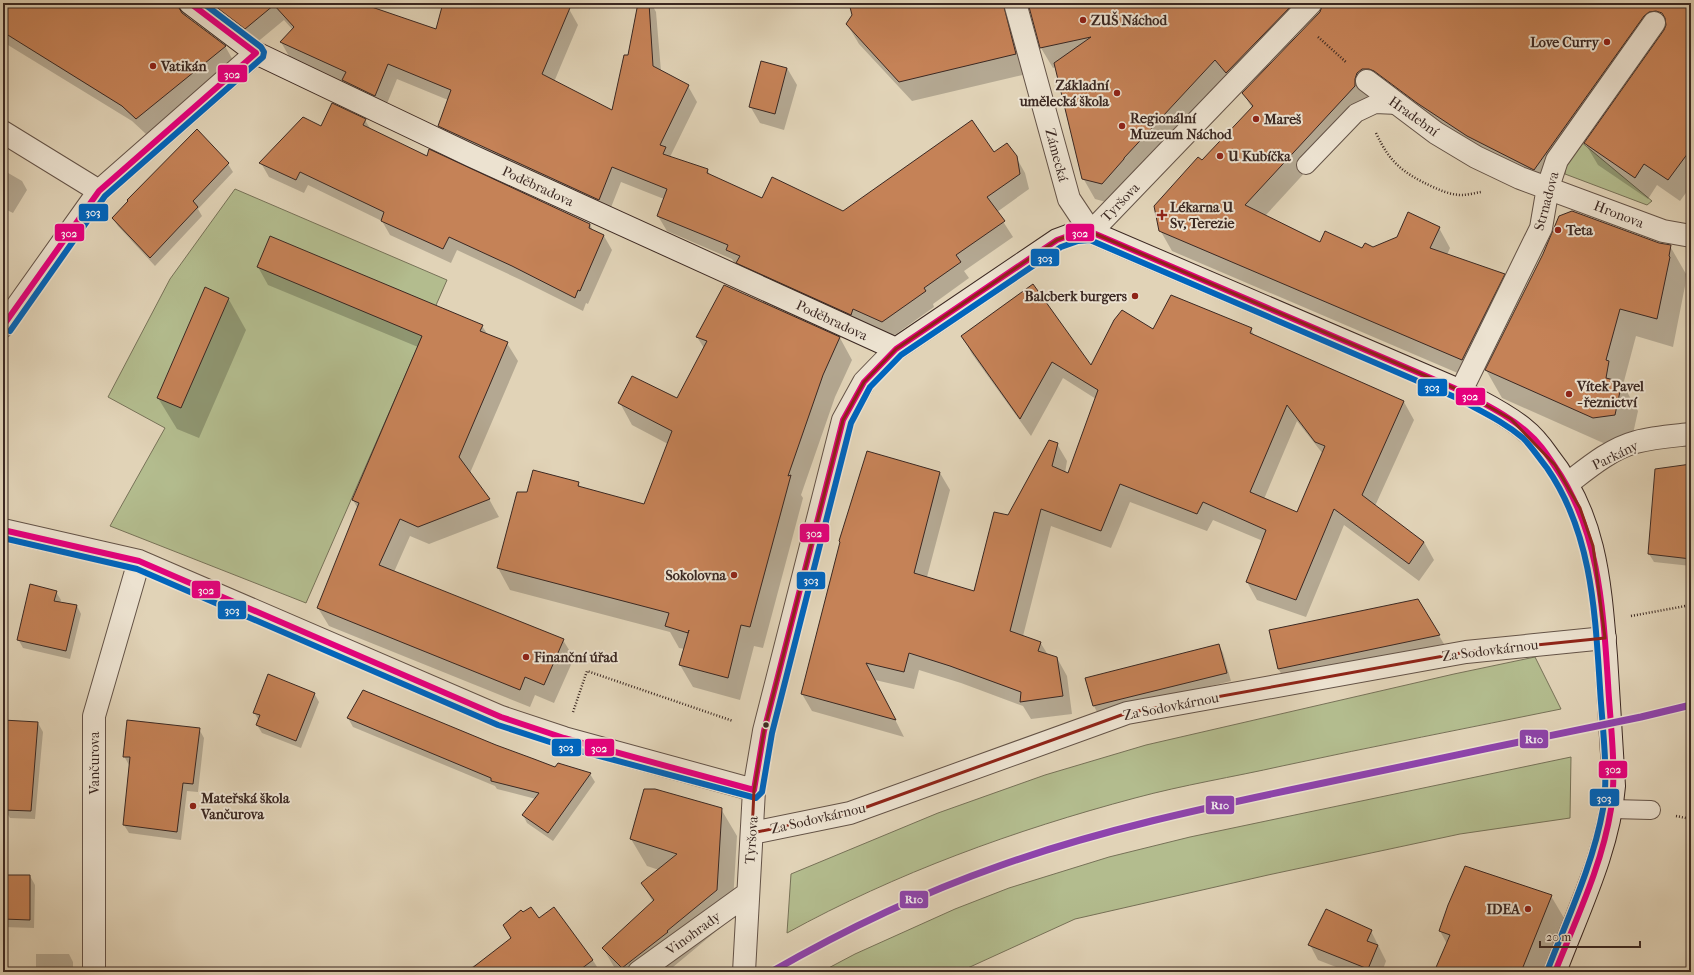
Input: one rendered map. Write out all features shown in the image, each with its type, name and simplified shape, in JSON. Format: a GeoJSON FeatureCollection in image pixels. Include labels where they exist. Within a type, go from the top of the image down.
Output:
{"type":"FeatureCollection","features":[{"type":"Feature","properties":{"kind":"street","name":"Poděbradova"},"geometry":{"type":"LineString","coordinates":[[190,3],[256,53],[472,156],[896,349]]}},
{"type":"Feature","properties":{"kind":"street","name":"Zámecká"},"geometry":{"type":"LineString","coordinates":[[1016,3],[1069,198],[1091,232]]}},
{"type":"Feature","properties":{"kind":"street","name":"Tyršova"},"geometry":{"type":"LineString","coordinates":[[744,972],[747,894],[754,790],[764,731],[843,420],[864,382],[896,349],[1057,240],[1076,233],[1091,232],[1304,10]]}},
{"type":"Feature","properties":{"kind":"street","name":"Strnadova"},"geometry":{"type":"LineString","coordinates":[[1461,391],[1541,228],[1548,187],[1557,160],[1654,23]]}},
{"type":"Feature","properties":{"kind":"street"},"geometry":{"type":"LineString","coordinates":[[3,326],[99,191],[256,53]]}},
{"type":"Feature","properties":{"kind":"street","name":"Hradební"},"geometry":{"type":"LineString","coordinates":[[1367,81],[1436,133],[1476,157],[1520,178],[1548,187]]}},
{"type":"Feature","properties":{"kind":"street"},"geometry":{"type":"LineString","coordinates":[[3,132],[99,191]]}},
{"type":"Feature","properties":{"kind":"street","name":"Hronova"},"geometry":{"type":"LineString","coordinates":[[1548,187],[1663,231],[1691,236]]}},
{"type":"Feature","properties":{"kind":"street"},"geometry":{"type":"LineString","coordinates":[[1091,232],[1461,391],[1511,419],[1525,430],[1551,460],[1568,484],[1580,508],[1593,546],[1604,630],[1614,786],[1612,809],[1592,876],[1555,972]]}},
{"type":"Feature","properties":{"kind":"street","name":"Parkány"},"geometry":{"type":"LineString","coordinates":[[1568,484],[1607,455],[1635,442],[1691,434]]}},
{"type":"Feature","properties":{"kind":"street"},"geometry":{"type":"LineString","coordinates":[[3,530],[139,561],[501,717],[564,738],[754,790]]}},
{"type":"Feature","properties":{"kind":"street","name":"Vančurova"},"geometry":{"type":"LineString","coordinates":[[94,972],[94,716],[139,561]]}},
{"type":"Feature","properties":{"kind":"street","name":"Za Sodovkárnou"},"geometry":{"type":"LineString","coordinates":[[752,833],[850,813],[1127,713],[1466,652],[1604,630]]}},
{"type":"Feature","properties":{"kind":"street","name":"Vinohrady"},"geometry":{"type":"LineString","coordinates":[[639,972],[747,894]]}},
{"type":"Feature","properties":{"kind":"lane"},"geometry":{"type":"LineString","coordinates":[[1306,165],[1356,113],[1376,104],[1398,105]]}},
{"type":"Feature","properties":{"kind":"lane"},"geometry":{"type":"LineString","coordinates":[[1612,809],[1650,810]]}},
{"type":"Feature","properties":{"kind":"path"},"geometry":{"type":"LineString","coordinates":[[1304,10],[1367,81]]}},
{"type":"Feature","properties":{"kind":"path"},"geometry":{"type":"LineString","coordinates":[[1364,109],[1384,150],[1396,164],[1412,177],[1449,194],[1463,195],[1480,192],[1520,178]]}},
{"type":"Feature","properties":{"kind":"path"},"geometry":{"type":"LineString","coordinates":[[1604,630],[1691,604]]}},
{"type":"Feature","properties":{"kind":"path"},"geometry":{"type":"LineString","coordinates":[[564,738],[587,671],[733,721]]}},
{"type":"Feature","properties":{"kind":"highlighted area"},"geometry":{"type":"Polygon","coordinates":[[[1091,232],[1141,253],[1461,391],[1511,419],[1555,465],[1580,508],[1593,546],[1605,638],[1466,652],[1127,713],[850,813],[752,833],[754,790],[764,731],[843,420],[864,382],[896,349],[1057,240],[1076,233],[1091,232]]]}},
{"type":"Feature","properties":{"kind":"green space"},"geometry":{"type":"Polygon","coordinates":[[[1580,141],[1652,201],[1647,205],[1565,174],[1565,166],[1580,141]]]}},
{"type":"Feature","properties":{"kind":"green space"},"geometry":{"type":"Polygon","coordinates":[[[235,189],[447,280],[306,603],[110,526],[165,428],[108,397],[170,279],[235,189]]]}},
{"type":"Feature","properties":{"kind":"green space"},"geometry":{"type":"Polygon","coordinates":[[[1535,657],[1561,709],[1153,793],[1045,824],[913,872],[828,911],[787,933],[791,874],[938,813],[1045,775],[1146,745],[1454,674],[1535,657]]]}},
{"type":"Feature","properties":{"kind":"green space"},"geometry":{"type":"Polygon","coordinates":[[[1571,757],[1570,818],[1460,834],[1268,875],[1075,919],[959,972],[821,972],[855,954],[955,909],[1009,888],[1109,857],[1190,837],[1571,757]]]}},
{"type":"Feature","properties":{"kind":"building"},"geometry":{"type":"Polygon","coordinates":[[[12,3],[178,3],[182,13],[226,46],[136,119],[122,106],[3,32],[3,14],[12,3]]]}},
{"type":"Feature","properties":{"kind":"building"},"geometry":{"type":"Polygon","coordinates":[[[211,3],[360,3],[436,29],[443,3],[572,3],[542,74],[612,110],[624,55],[628,55],[638,3],[649,3],[653,66],[689,85],[660,145],[666,147],[663,154],[708,169],[707,173],[762,198],[772,177],[843,211],[972,120],[994,152],[1007,143],[1017,156],[1020,174],[987,197],[1005,221],[956,255],[961,262],[924,288],[926,291],[882,322],[853,309],[851,315],[736,263],[740,256],[726,250],[728,245],[657,216],[667,189],[612,167],[599,200],[438,126],[451,90],[388,64],[375,96],[342,80],[346,72],[280,42],[294,27],[274,5],[245,29],[211,3]]]}},
{"type":"Feature","properties":{"kind":"building"},"geometry":{"type":"Polygon","coordinates":[[[849,3],[1003,3],[1016,54],[899,82],[846,24],[852,15],[849,3]]]}},
{"type":"Feature","properties":{"kind":"building"},"geometry":{"type":"Polygon","coordinates":[[[1028,3],[1294,3],[1226,73],[1215,60],[1124,158],[1102,184],[1082,179],[1054,63],[1091,37],[1040,48],[1028,3]]]}},
{"type":"Feature","properties":{"kind":"building"},"geometry":{"type":"Polygon","coordinates":[[[1323,3],[1691,3],[1691,149],[1668,180],[1644,164],[1635,178],[1584,143],[1664,30],[1666,25],[1665,18],[1662,13],[1656,11],[1649,12],[1644,16],[1534,170],[1467,136],[1417,103],[1374,71],[1362,69],[1357,73],[1355,86],[1245,205],[1320,242],[1325,231],[1362,248],[1365,243],[1373,247],[1397,237],[1408,212],[1440,227],[1430,248],[1505,274],[1462,360],[1159,231],[1154,206],[1198,157],[1202,160],[1253,106],[1242,93],[1320,12],[1323,3]]]}},
{"type":"Feature","properties":{"kind":"building"},"geometry":{"type":"Polygon","coordinates":[[[761,61],[787,68],[775,114],[749,107],[761,61]]]}},
{"type":"Feature","properties":{"kind":"building"},"geometry":{"type":"Polygon","coordinates":[[[332,103],[366,119],[363,125],[427,156],[429,149],[590,224],[589,228],[604,235],[580,291],[578,290],[575,298],[512,266],[449,237],[443,249],[381,221],[384,212],[300,172],[296,180],[259,163],[303,117],[321,126],[332,103]]]}},
{"type":"Feature","properties":{"kind":"building"},"geometry":{"type":"Polygon","coordinates":[[[197,129],[229,163],[193,201],[198,207],[150,258],[112,218],[128,201],[127,200],[197,129]]]}},
{"type":"Feature","properties":{"kind":"building"},"geometry":{"type":"Polygon","coordinates":[[[1572,211],[1659,243],[1671,245],[1670,257],[1657,319],[1620,309],[1606,360],[1609,361],[1606,378],[1622,382],[1615,415],[1593,418],[1485,370],[1543,254],[1559,216],[1572,211]]]}},
{"type":"Feature","properties":{"kind":"building"},"geometry":{"type":"Polygon","coordinates":[[[270,236],[483,325],[480,331],[508,342],[459,457],[490,499],[418,527],[400,519],[379,565],[564,639],[544,685],[525,677],[520,690],[317,608],[359,503],[352,500],[422,336],[257,267],[270,236]]]}},
{"type":"Feature","properties":{"kind":"building"},"geometry":{"type":"Polygon","coordinates":[[[1033,284],[1091,365],[1114,320],[1122,310],[1153,329],[1171,295],[1252,328],[1250,333],[1404,401],[1362,495],[1424,542],[1409,564],[1334,509],[1296,600],[1246,582],[1266,530],[1203,502],[1197,514],[1120,484],[1101,531],[1041,509],[1010,631],[1041,642],[1038,651],[1057,657],[1063,696],[1020,702],[1021,692],[950,666],[909,653],[904,672],[866,663],[896,720],[801,694],[840,542],[839,541],[867,451],[940,472],[914,573],[974,591],[994,512],[1008,515],[1049,440],[1058,443],[1052,466],[1068,473],[1098,390],[1052,362],[1020,419],[961,336],[1033,284]],[[1287,405],[1250,492],[1297,512],[1325,446],[1315,442],[1287,405]]]}},
{"type":"Feature","properties":{"kind":"building"},"geometry":{"type":"Polygon","coordinates":[[[724,285],[840,337],[823,375],[788,476],[791,475],[750,627],[741,625],[728,678],[679,665],[689,630],[688,633],[665,626],[669,613],[497,568],[517,492],[527,492],[533,470],[579,482],[578,486],[644,504],[672,431],[618,403],[632,376],[677,398],[707,341],[696,337],[724,285]]]}},
{"type":"Feature","properties":{"kind":"building"},"geometry":{"type":"Polygon","coordinates":[[[205,287],[229,298],[181,408],[157,398],[205,287]]]}},
{"type":"Feature","properties":{"kind":"building"},"geometry":{"type":"Polygon","coordinates":[[[1691,464],[1691,559],[1648,554],[1655,469],[1691,464]]]}},
{"type":"Feature","properties":{"kind":"building"},"geometry":{"type":"Polygon","coordinates":[[[30,584],[57,591],[54,601],[77,605],[66,651],[17,640],[30,584]]]}},
{"type":"Feature","properties":{"kind":"building"},"geometry":{"type":"Polygon","coordinates":[[[1418,599],[1440,635],[1278,669],[1269,630],[1418,599]]]}},
{"type":"Feature","properties":{"kind":"building"},"geometry":{"type":"Polygon","coordinates":[[[1219,644],[1227,673],[1093,706],[1085,678],[1219,644]]]}},
{"type":"Feature","properties":{"kind":"building"},"geometry":{"type":"Polygon","coordinates":[[[268,674],[315,693],[296,741],[256,725],[260,715],[253,713],[268,674]]]}},
{"type":"Feature","properties":{"kind":"building"},"geometry":{"type":"Polygon","coordinates":[[[363,690],[496,745],[555,767],[558,763],[591,773],[548,833],[522,815],[539,793],[491,781],[491,778],[347,718],[363,690]]]}},
{"type":"Feature","properties":{"kind":"building"},"geometry":{"type":"Polygon","coordinates":[[[3,720],[38,722],[31,811],[4,810],[3,720]]]}},
{"type":"Feature","properties":{"kind":"building"},"geometry":{"type":"Polygon","coordinates":[[[127,720],[200,728],[193,784],[183,783],[177,832],[123,825],[130,757],[123,757],[127,720]]]}},
{"type":"Feature","properties":{"kind":"building"},"geometry":{"type":"Polygon","coordinates":[[[644,789],[655,789],[722,808],[717,890],[667,931],[668,932],[622,968],[602,948],[654,900],[641,883],[677,854],[630,839],[644,789]]]}},
{"type":"Feature","properties":{"kind":"building"},"geometry":{"type":"Polygon","coordinates":[[[1465,866],[1552,895],[1521,972],[1434,972],[1450,935],[1439,931],[1448,905],[1465,866]]]}},
{"type":"Feature","properties":{"kind":"building"},"geometry":{"type":"Polygon","coordinates":[[[3,875],[30,875],[30,920],[3,919],[3,875]]]}},
{"type":"Feature","properties":{"kind":"building"},"geometry":{"type":"Polygon","coordinates":[[[531,907],[539,918],[554,907],[593,960],[577,972],[467,972],[511,938],[503,925],[521,910],[523,912],[531,907]]]}},
{"type":"Feature","properties":{"kind":"building"},"geometry":{"type":"Polygon","coordinates":[[[1326,909],[1372,930],[1367,941],[1378,945],[1368,969],[1308,945],[1326,909]]]}},
{"type":"Feature","properties":{"kind":"transit line","name":"302"},"geometry":{"type":"LineString","coordinates":[[3,326],[99,191],[256,53],[190,3]]}},
{"type":"Feature","properties":{"kind":"transit line","name":"303"},"geometry":{"type":"LineString","coordinates":[[10,331],[105,196],[263,57],[264,52],[261,47],[203,3]]}},
{"type":"Feature","properties":{"kind":"transit line","name":"302"},"geometry":{"type":"LineString","coordinates":[[3,530],[139,561],[501,717],[564,738],[754,790],[764,731],[843,420],[864,382],[896,349],[1057,240],[1076,233],[1091,232],[1461,391],[1496,410],[1520,426],[1538,443],[1554,465],[1569,490],[1581,515],[1590,542],[1596,570],[1604,626],[1613,779],[1613,794],[1607,830],[1595,872],[1555,972]]}},
{"type":"Feature","properties":{"kind":"transit line","name":"303"},"geometry":{"type":"LineString","coordinates":[[3,538],[137,569],[498,725],[562,746],[756,798],[762,792],[772,733],[851,423],[870,387],[901,355],[1061,247],[1078,241],[1090,240],[1457,398],[1499,421],[1523,438],[1547,468],[1562,493],[1574,519],[1588,574],[1596,631],[1605,780],[1603,809],[1593,850],[1548,969]]}},
{"type":"Feature","properties":{"kind":"transit line","name":"R10"},"geometry":{"type":"LineString","coordinates":[[771,972],[854,927],[940,888],[999,866],[1075,841],[1230,803],[1641,717],[1691,705]]}},
{"type":"Feature","properties":{"kind":"place","name":"ZUŠ Náchod"},"geometry":{"type":"Point","coordinates":[1083,20]}},
{"type":"Feature","properties":{"kind":"place","name":"Love Curry"},"geometry":{"type":"Point","coordinates":[1607,42]}},
{"type":"Feature","properties":{"kind":"place","name":"Vatikán"},"geometry":{"type":"Point","coordinates":[153,66]}},
{"type":"Feature","properties":{"kind":"place","name":"Základní umělecká škola"},"geometry":{"type":"Point","coordinates":[1117,93]}},
{"type":"Feature","properties":{"kind":"place","name":"Mareš"},"geometry":{"type":"Point","coordinates":[1256,119]}},
{"type":"Feature","properties":{"kind":"place","name":"Regionální Muzeum Náchod"},"geometry":{"type":"Point","coordinates":[1122,126]}},
{"type":"Feature","properties":{"kind":"place","name":"U Kubíčka"},"geometry":{"type":"Point","coordinates":[1220,156]}},
{"type":"Feature","properties":{"kind":"place","name":"Lékarna U Sv, Terezie"},"geometry":{"type":"Point","coordinates":[1162,215]}},
{"type":"Feature","properties":{"kind":"place","name":"Teta"},"geometry":{"type":"Point","coordinates":[1558,230]}},
{"type":"Feature","properties":{"kind":"place","name":"Balcberk burgers"},"geometry":{"type":"Point","coordinates":[1135,296]}},
{"type":"Feature","properties":{"kind":"place","name":"Vítek Pavel - řeznictví"},"geometry":{"type":"Point","coordinates":[1569,394]}},
{"type":"Feature","properties":{"kind":"place","name":"Sokolovna"},"geometry":{"type":"Point","coordinates":[734,575]}},
{"type":"Feature","properties":{"kind":"place","name":"Finanční úřad"},"geometry":{"type":"Point","coordinates":[526,657]}},
{"type":"Feature","properties":{"kind":"place","name":"Mateřská škola Vančurova"},"geometry":{"type":"Point","coordinates":[193,806]}},
{"type":"Feature","properties":{"kind":"place","name":"IDEA"},"geometry":{"type":"Point","coordinates":[1528,909]}}]}
